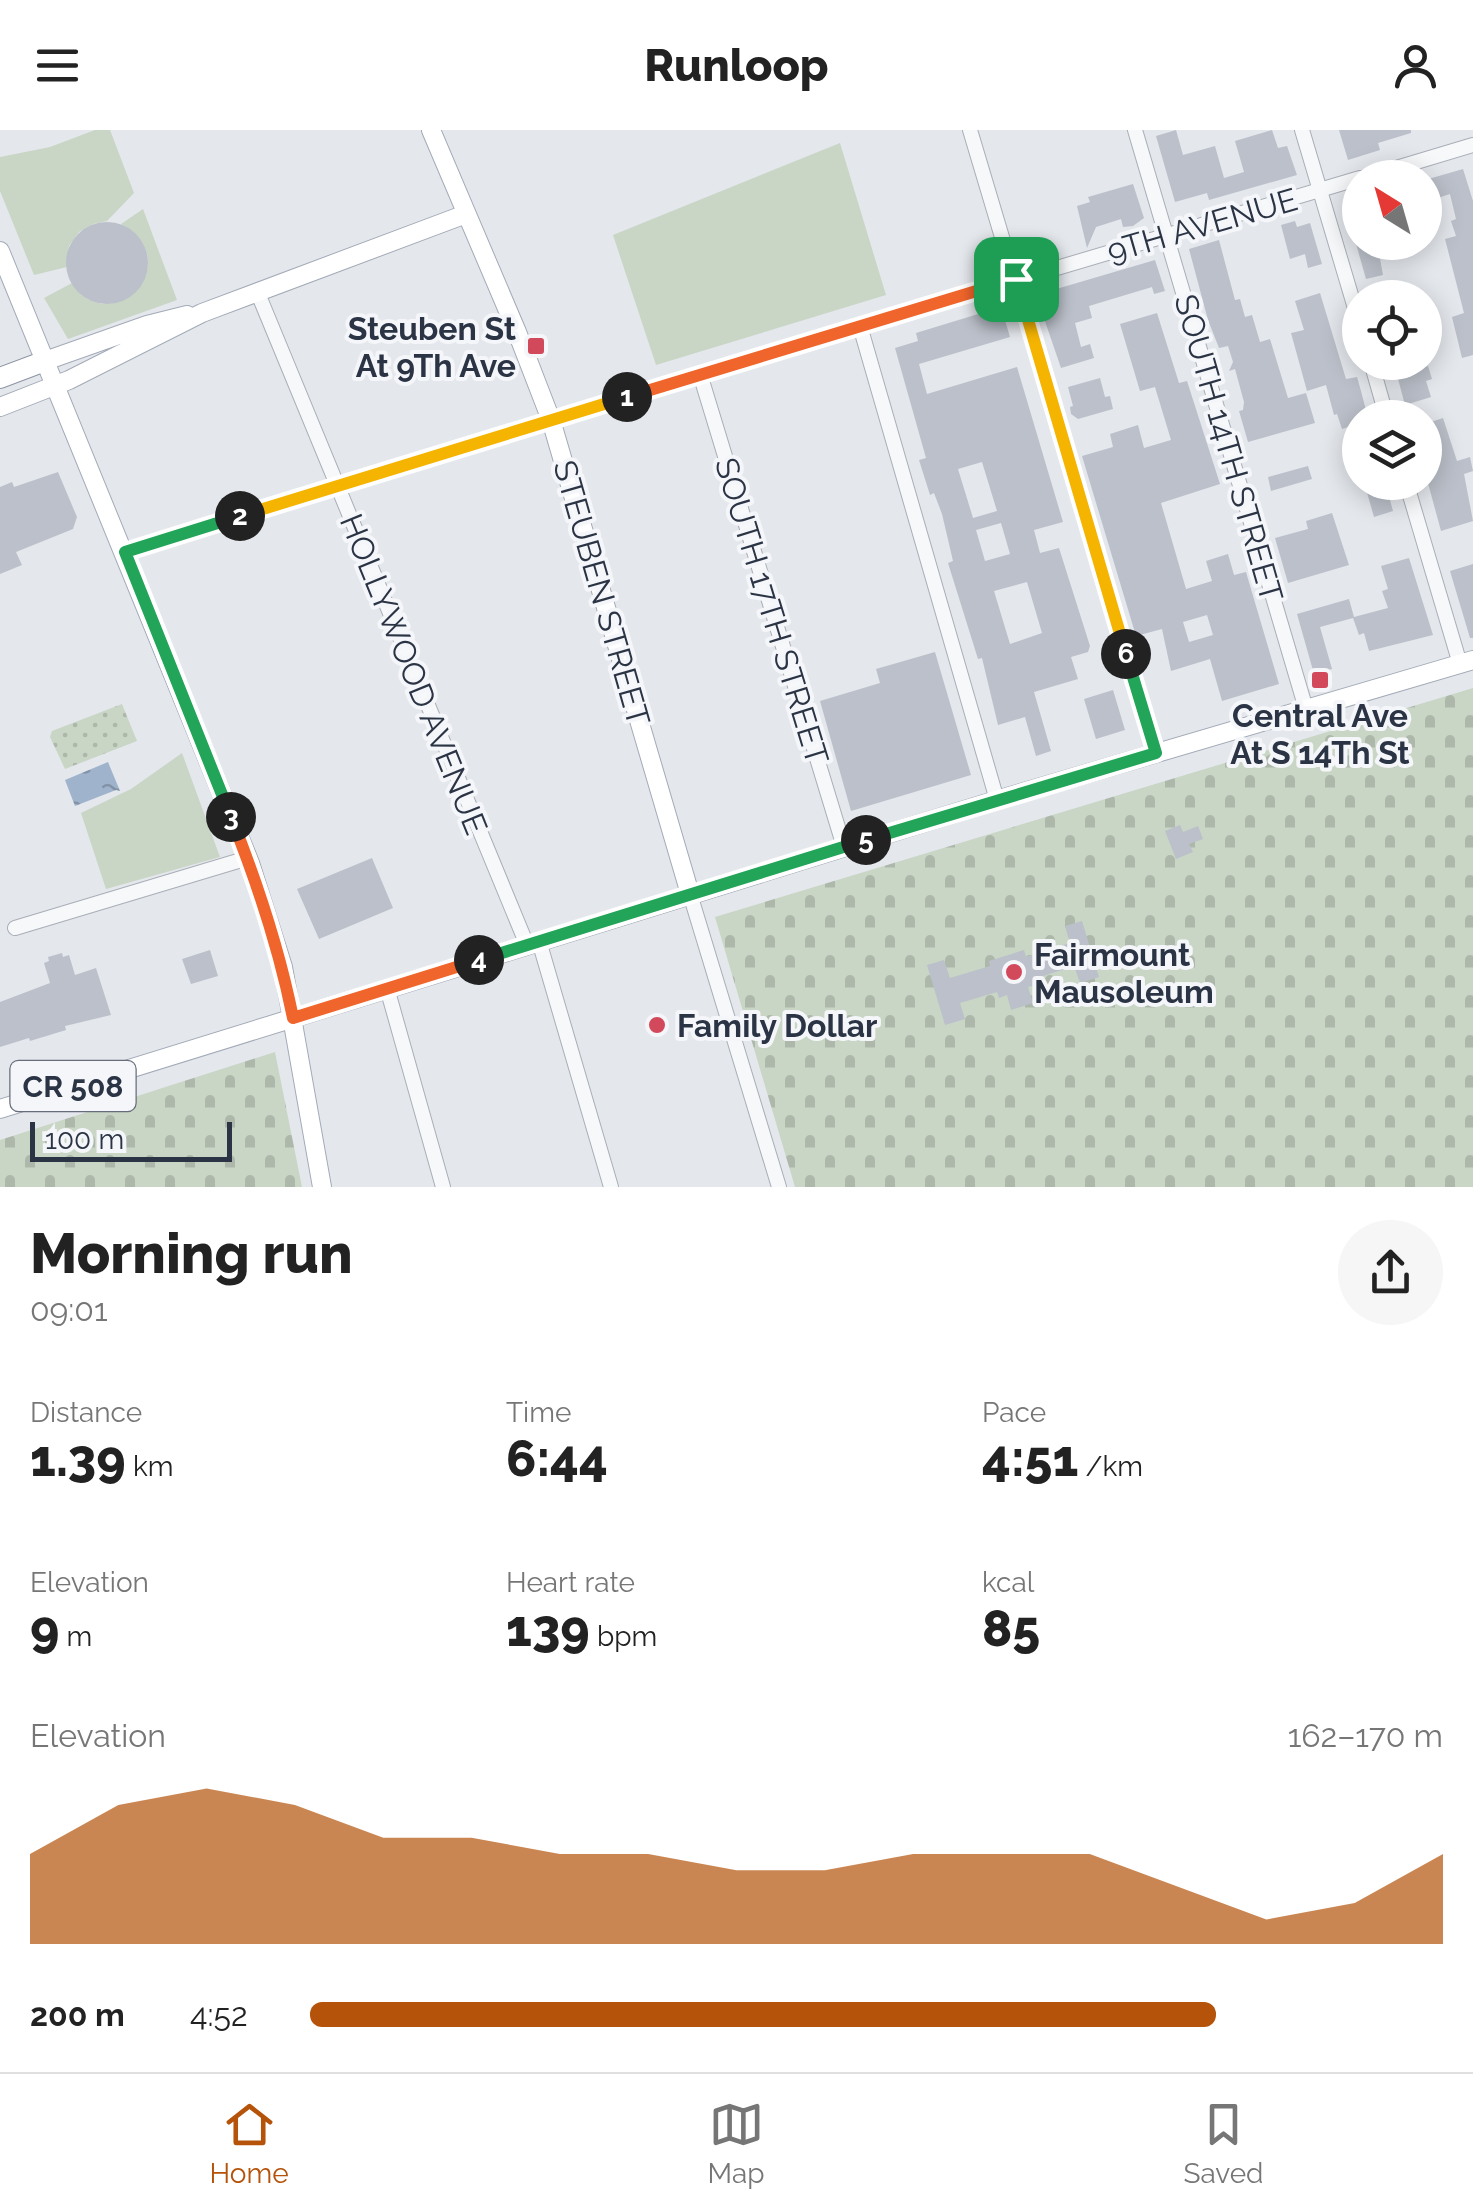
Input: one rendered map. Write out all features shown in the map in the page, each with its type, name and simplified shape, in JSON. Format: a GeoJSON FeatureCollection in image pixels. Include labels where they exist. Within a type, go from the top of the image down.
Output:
{"type":"FeatureCollection","features":[{"type":"Feature","properties":{"kind":"highway"},"geometry":{"type":"LineString","coordinates":[[0,378],[45,361]]}},
{"type":"Feature","properties":{"kind":"main road","name":"STEUBEN STREET"},"geometry":{"type":"LineString","coordinates":[[431,130],[550,420],[690,894]]}},
{"type":"Feature","properties":{"kind":"main road"},"geometry":{"type":"LineString","coordinates":[[0,407],[56,386],[202,313],[466,214]]}},
{"type":"Feature","properties":{"kind":"main road"},"geometry":{"type":"LineString","coordinates":[[0,251],[248,858],[283,966],[322,1187]]}},
{"type":"Feature","properties":{"kind":"main road"},"geometry":{"type":"LineString","coordinates":[[45,361],[147,325],[202,313]]}},
{"type":"Feature","properties":{"kind":"main road","name":"CR 508"},"geometry":{"type":"LineString","coordinates":[[0,1108],[997,800],[1466,662]]}},
{"type":"Feature","properties":{"kind":"street"},"geometry":{"type":"LineString","coordinates":[[970,130],[1156,753]]}},
{"type":"Feature","properties":{"kind":"street","name":"SOUTH 14TH STREET"},"geometry":{"type":"LineString","coordinates":[[1135,130],[1306,709]]}},
{"type":"Feature","properties":{"kind":"street"},"geometry":{"type":"LineString","coordinates":[[1302,130],[1346,280]]}},
{"type":"Feature","properties":{"kind":"street"},"geometry":{"type":"LineString","coordinates":[[1470,130],[1473,142]]}},
{"type":"Feature","properties":{"kind":"street","name":"9TH AVENUE"},"geometry":{"type":"LineString","coordinates":[[1418,160],[1473,142]]}},
{"type":"Feature","properties":{"kind":"street","name":"9TH AVENUE"},"geometry":{"type":"LineString","coordinates":[[125,552],[700,374],[1342,184]]}},
{"type":"Feature","properties":{"kind":"street","name":"HOLLYWOOD AVENUE"},"geometry":{"type":"LineString","coordinates":[[257,292],[533,943],[611,1187]]}},
{"type":"Feature","properties":{"kind":"street"},"geometry":{"type":"LineString","coordinates":[[860,326],[997,800]]}},
{"type":"Feature","properties":{"kind":"street","name":"SOUTH 17TH STREET"},"geometry":{"type":"LineString","coordinates":[[700,374],[844,847]]}},
{"type":"Feature","properties":{"kind":"street"},"geometry":{"type":"LineString","coordinates":[[1412,500],[1466,662]]}},
{"type":"Feature","properties":{"kind":"street"},"geometry":{"type":"LineString","coordinates":[[15,928],[248,858]]}},
{"type":"Feature","properties":{"kind":"street"},"geometry":{"type":"LineString","coordinates":[[690,894],[779,1187]]}},
{"type":"Feature","properties":{"kind":"street"},"geometry":{"type":"LineString","coordinates":[[387,988],[443,1187]]}},
{"type":"Feature","properties":{"kind":"green space"},"geometry":{"type":"Polygon","coordinates":[[[95,130],[110,130],[134,193],[107,221],[79,232],[69,246],[67,267],[34,275],[0,191],[0,157],[50,147],[95,130]]]}},
{"type":"Feature","properties":{"kind":"green space"},"geometry":{"type":"Polygon","coordinates":[[[840,143],[886,295],[656,365],[613,235],[840,143]]]}},
{"type":"Feature","properties":{"kind":"green space"},"geometry":{"type":"Polygon","coordinates":[[[143,209],[177,300],[68,339],[44,298],[72,283],[87,299],[104,304],[121,300],[136,290],[145,275],[148,258],[140,240],[121,224],[143,209]]]}},
{"type":"Feature","properties":{"kind":"green space"},"geometry":{"type":"Polygon","coordinates":[[[1473,688],[1473,1187],[795,1187],[715,917],[1473,688]]]}},
{"type":"Feature","properties":{"kind":"green space"},"geometry":{"type":"Polygon","coordinates":[[[122,704],[137,741],[65,769],[50,737],[52,731],[122,704]]]}},
{"type":"Feature","properties":{"kind":"green space"},"geometry":{"type":"Polygon","coordinates":[[[182,753],[220,857],[106,889],[81,813],[131,789],[182,753]]]}},
{"type":"Feature","properties":{"kind":"green space"},"geometry":{"type":"Polygon","coordinates":[[[275,1052],[302,1187],[0,1187],[0,1140],[275,1052]]]}},
{"type":"Feature","properties":{"kind":"water"},"geometry":{"type":"Polygon","coordinates":[[[108,762],[120,791],[75,806],[65,780],[108,762]]]}},
{"type":"Feature","properties":{"kind":"building"},"geometry":{"type":"Polygon","coordinates":[[[1176,130],[1183,155],[1215,146],[1224,178],[1244,172],[1235,141],[1272,130],[1278,148],[1287,146],[1297,175],[1209,200],[1207,193],[1175,202],[1156,136],[1176,130]]]}},
{"type":"Feature","properties":{"kind":"building"},"geometry":{"type":"Polygon","coordinates":[[[1339,130],[1411,130],[1378,143],[1380,150],[1348,160],[1339,130]]]}},
{"type":"Feature","properties":{"kind":"building"},"geometry":{"type":"Polygon","coordinates":[[[1463,169],[1473,201],[1473,355],[1462,358],[1452,317],[1464,313],[1445,239],[1456,236],[1451,221],[1456,219],[1450,194],[1442,197],[1442,175],[1463,169]]]}},
{"type":"Feature","properties":{"kind":"building"},"geometry":{"type":"Polygon","coordinates":[[[1133,184],[1144,218],[1133,226],[1123,227],[1121,219],[1096,227],[1087,248],[1077,206],[1090,202],[1088,197],[1133,184]]]}},
{"type":"Feature","properties":{"kind":"building"},"geometry":{"type":"Polygon","coordinates":[[[1295,221],[1297,227],[1310,223],[1322,264],[1308,268],[1305,254],[1290,259],[1281,225],[1295,221]]]}},
{"type":"Feature","properties":{"kind":"building"},"geometry":{"type":"Polygon","coordinates":[[[107,222],[123,225],[136,234],[145,247],[145,279],[136,292],[123,301],[107,304],[91,301],[78,292],[69,279],[66,263],[69,247],[78,234],[91,225],[107,222]]]}},
{"type":"Feature","properties":{"kind":"building"},"geometry":{"type":"Polygon","coordinates":[[[1219,240],[1235,300],[1240,299],[1245,317],[1252,315],[1260,342],[1270,339],[1288,398],[1306,393],[1315,423],[1248,442],[1239,411],[1243,410],[1244,402],[1235,369],[1229,371],[1233,362],[1228,346],[1219,348],[1208,320],[1189,249],[1219,240]]]}},
{"type":"Feature","properties":{"kind":"building"},"geometry":{"type":"Polygon","coordinates":[[[1155,260],[1165,291],[1154,294],[1152,287],[1089,306],[1092,318],[1075,323],[1081,347],[1090,344],[1094,358],[1061,368],[1036,295],[1155,260]]]}},
{"type":"Feature","properties":{"kind":"building"},"geometry":{"type":"Polygon","coordinates":[[[1361,260],[1380,260],[1383,275],[1366,279],[1361,260]]]}},
{"type":"Feature","properties":{"kind":"building"},"geometry":{"type":"Polygon","coordinates":[[[1320,293],[1342,366],[1342,380],[1358,380],[1363,400],[1342,400],[1342,429],[1326,385],[1307,391],[1291,333],[1304,330],[1295,301],[1320,293]]]}},
{"type":"Feature","properties":{"kind":"building"},"geometry":{"type":"Polygon","coordinates":[[[1001,307],[1010,337],[919,364],[927,394],[1017,367],[1063,522],[1034,530],[1040,553],[1059,548],[1090,646],[1088,652],[1071,657],[1078,679],[1034,692],[1051,751],[1036,756],[1025,717],[998,725],[982,658],[978,659],[948,563],[953,561],[942,514],[934,493],[930,495],[919,460],[926,458],[895,348],[918,341],[916,333],[1001,307]],[[982,462],[958,469],[973,518],[997,511],[982,462]],[[1001,523],[976,530],[985,561],[1010,554],[1001,523]],[[1027,582],[994,591],[1010,644],[1042,633],[1027,582]]]}},
{"type":"Feature","properties":{"kind":"building"},"geometry":{"type":"Polygon","coordinates":[[[1157,313],[1179,383],[1187,381],[1220,484],[1161,503],[1186,589],[1212,581],[1206,561],[1228,554],[1234,575],[1246,572],[1279,684],[1222,701],[1210,659],[1171,671],[1162,629],[1136,636],[1082,456],[1113,447],[1110,434],[1138,425],[1144,448],[1171,440],[1155,387],[1140,391],[1120,324],[1157,313]],[[1207,615],[1183,622],[1189,642],[1213,635],[1207,615]]]}},
{"type":"Feature","properties":{"kind":"building"},"geometry":{"type":"Polygon","coordinates":[[[1100,378],[1113,409],[1078,419],[1071,414],[1068,387],[1100,378]]]}},
{"type":"Feature","properties":{"kind":"building"},"geometry":{"type":"Polygon","coordinates":[[[1398,380],[1429,380],[1426,381],[1431,397],[1404,400],[1398,380]]]}},
{"type":"Feature","properties":{"kind":"building"},"geometry":{"type":"Polygon","coordinates":[[[1442,418],[1457,461],[1470,457],[1473,471],[1464,474],[1473,521],[1441,531],[1433,500],[1442,500],[1442,418]]]}},
{"type":"Feature","properties":{"kind":"building"},"geometry":{"type":"Polygon","coordinates":[[[1308,466],[1312,479],[1271,491],[1268,477],[1308,466]]]}},
{"type":"Feature","properties":{"kind":"building"},"geometry":{"type":"Polygon","coordinates":[[[58,472],[77,517],[73,529],[16,552],[22,565],[0,574],[0,487],[12,482],[14,487],[58,472]]]}},
{"type":"Feature","properties":{"kind":"building"},"geometry":{"type":"Polygon","coordinates":[[[1369,500],[1390,500],[1393,511],[1374,517],[1369,500]]]}},
{"type":"Feature","properties":{"kind":"building"},"geometry":{"type":"Polygon","coordinates":[[[1332,513],[1349,565],[1288,583],[1275,538],[1308,529],[1306,521],[1332,513]]]}},
{"type":"Feature","properties":{"kind":"building"},"geometry":{"type":"Polygon","coordinates":[[[1409,558],[1433,635],[1369,651],[1364,633],[1359,635],[1353,618],[1320,627],[1332,669],[1314,674],[1297,614],[1349,599],[1354,617],[1388,608],[1382,591],[1388,589],[1381,566],[1409,558]]]}},
{"type":"Feature","properties":{"kind":"building"},"geometry":{"type":"Polygon","coordinates":[[[1473,564],[1473,638],[1470,638],[1450,571],[1473,564]]]}},
{"type":"Feature","properties":{"kind":"building"},"geometry":{"type":"Polygon","coordinates":[[[935,652],[971,775],[851,811],[820,701],[880,683],[876,669],[935,652]]]}},
{"type":"Feature","properties":{"kind":"building"},"geometry":{"type":"Polygon","coordinates":[[[1113,690],[1125,730],[1096,739],[1084,699],[1113,690]]]}},
{"type":"Feature","properties":{"kind":"building"},"geometry":{"type":"Polygon","coordinates":[[[1180,825],[1183,832],[1198,826],[1203,839],[1189,844],[1193,852],[1176,859],[1165,831],[1180,825]]]}},
{"type":"Feature","properties":{"kind":"building"},"geometry":{"type":"Polygon","coordinates":[[[372,858],[393,908],[319,939],[297,889],[372,858]]]}},
{"type":"Feature","properties":{"kind":"building","name":"Fairmount Mausoleum"},"geometry":{"type":"Polygon","coordinates":[[[1082,921],[1099,977],[1080,983],[1074,966],[1034,979],[1036,985],[1028,987],[1033,1003],[1011,1010],[1007,995],[999,998],[997,992],[960,1003],[965,1019],[945,1025],[927,965],[944,960],[950,978],[1024,950],[1026,957],[1070,943],[1065,926],[1082,921]]]}},
{"type":"Feature","properties":{"kind":"building"},"geometry":{"type":"Polygon","coordinates":[[[210,950],[218,976],[191,984],[182,959],[210,950]]]}},
{"type":"Feature","properties":{"kind":"building"},"geometry":{"type":"Polygon","coordinates":[[[62,953],[63,957],[69,955],[75,975],[96,968],[111,1015],[0,1047],[0,1002],[50,983],[44,963],[49,961],[48,957],[62,953]]]}},
{"type":"Feature","properties":{"kind":"place","name":"Steuben St At 9Th Ave"},"geometry":{"type":"Point","coordinates":[536,346]}},
{"type":"Feature","properties":{"kind":"place","name":"Central Ave At S 14Th St"},"geometry":{"type":"Point","coordinates":[1320,680]}},
{"type":"Feature","properties":{"kind":"place","name":"Fairmount Mausoleum"},"geometry":{"type":"Point","coordinates":[1014,972]}},
{"type":"Feature","properties":{"kind":"place","name":"Family Dollar"},"geometry":{"type":"Point","coordinates":[657,1025]}},
{"type":"Feature","properties":{"kind":"route"},"geometry":{"type":"LineString","coordinates":[[1016,279],[1156,753],[293,1018],[283,966],[250,863],[125,552],[1016,279]]}}]}
